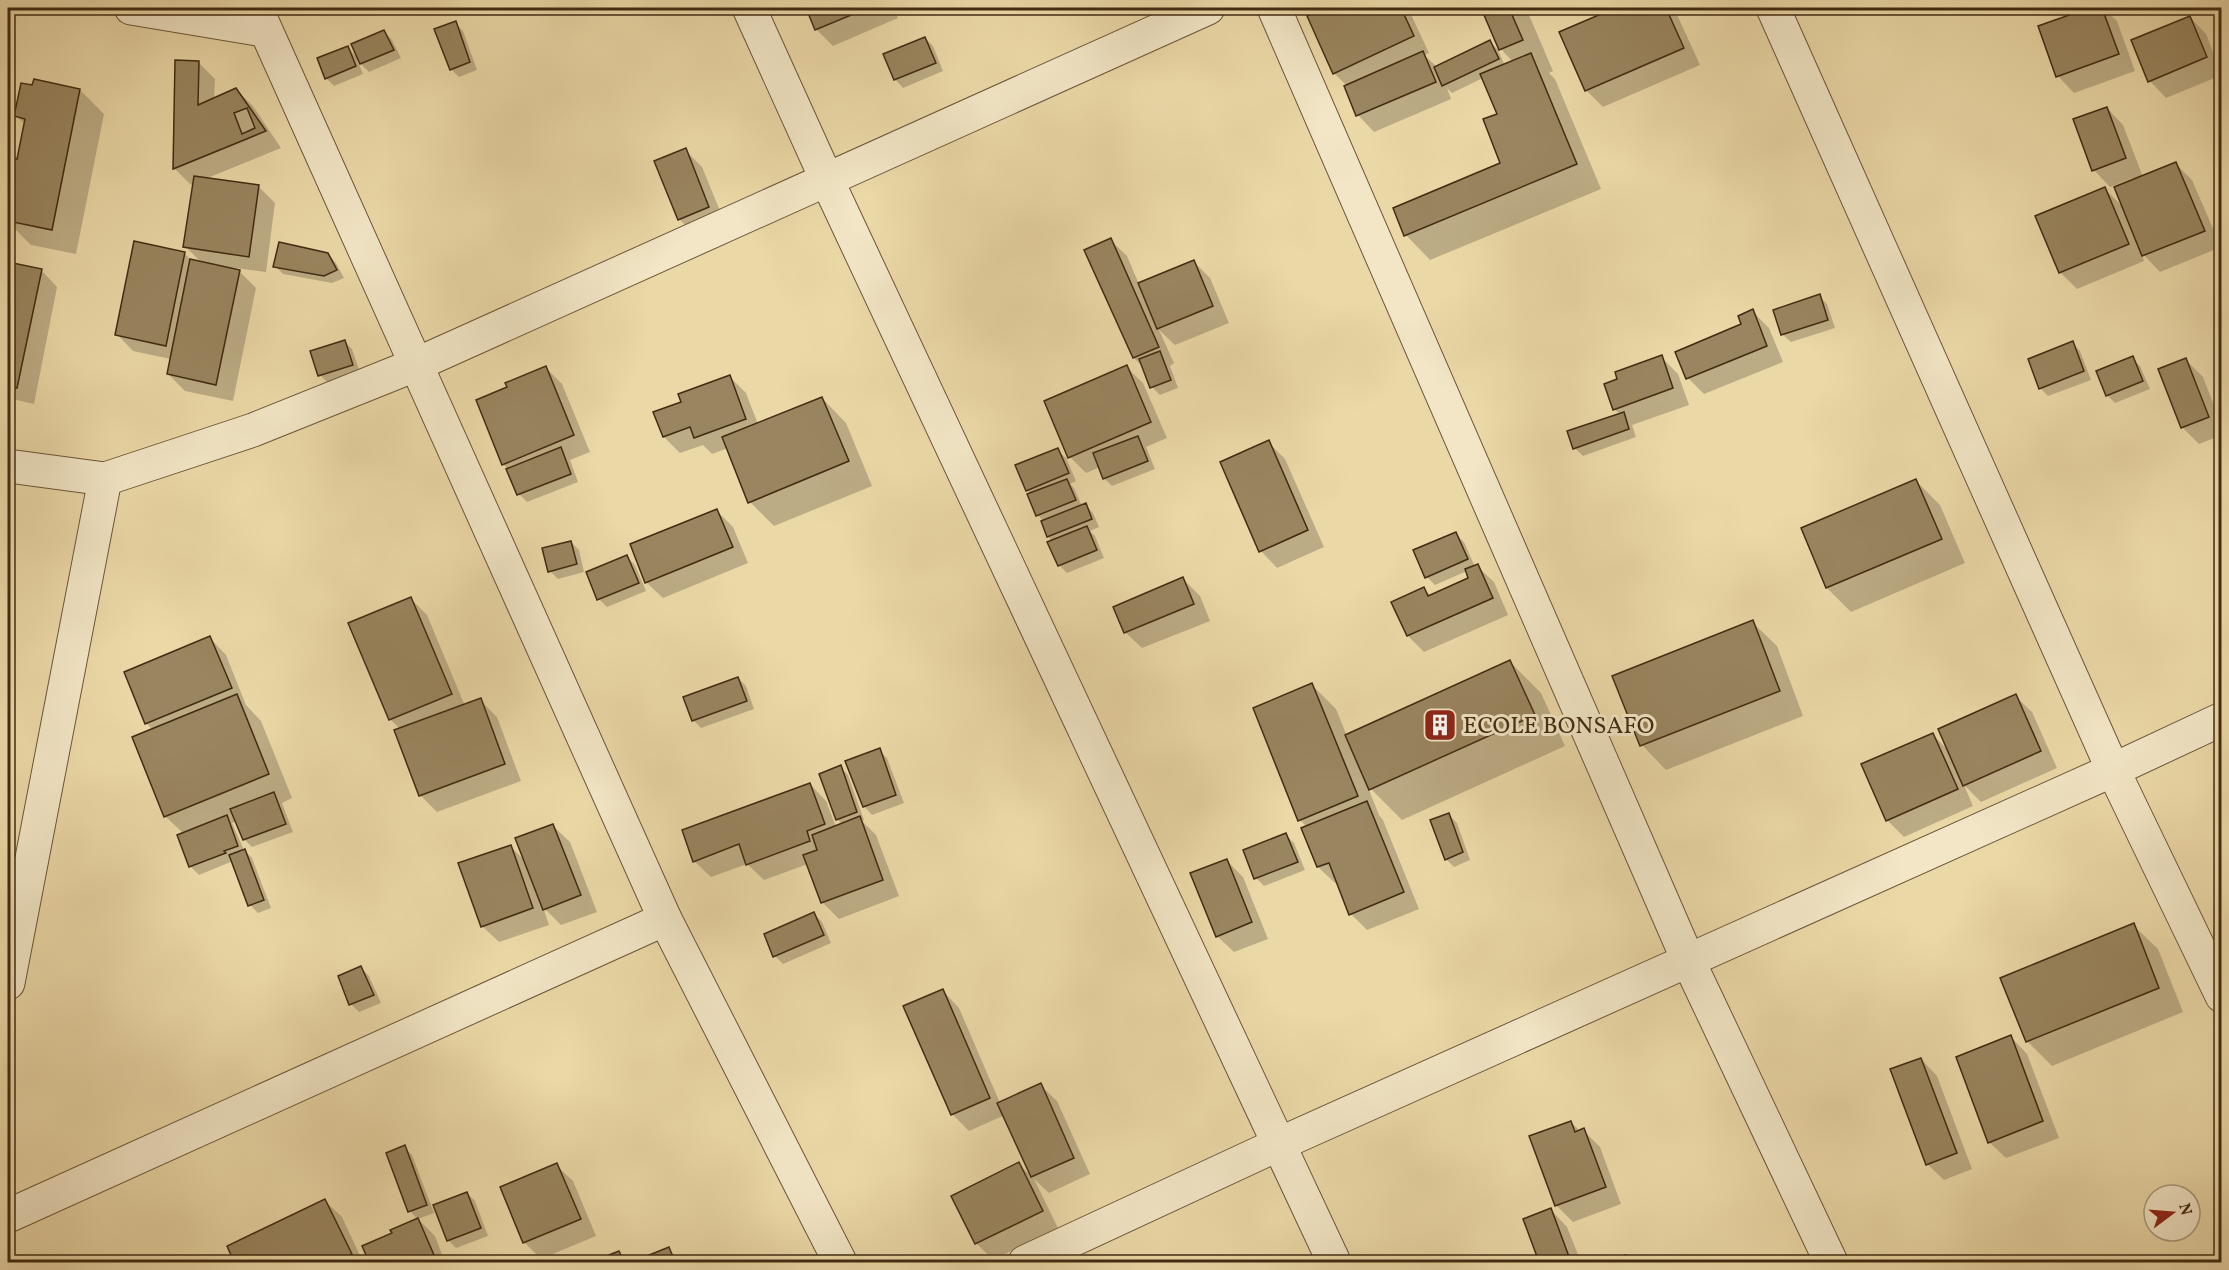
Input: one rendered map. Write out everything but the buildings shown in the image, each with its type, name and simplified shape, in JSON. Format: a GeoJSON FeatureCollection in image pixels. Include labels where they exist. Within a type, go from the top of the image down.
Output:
{"type":"FeatureCollection","features":[{"type":"Feature","properties":{"kind":"street"},"geometry":{"type":"LineString","coordinates":[[131,8],[260,19],[665,918],[840,1263]]}},
{"type":"Feature","properties":{"kind":"street"},"geometry":{"type":"LineString","coordinates":[[749,8],[826,178],[1334,1263]]}},
{"type":"Feature","properties":{"kind":"street"},"geometry":{"type":"LineString","coordinates":[[8,466],[105,478],[253,430],[415,365],[1208,8]]}},
{"type":"Feature","properties":{"kind":"street"},"geometry":{"type":"LineString","coordinates":[[1274,8],[1688,960],[1831,1263]]}},
{"type":"Feature","properties":{"kind":"street"},"geometry":{"type":"LineString","coordinates":[[1773,8],[2113,770],[2222,996]]}},
{"type":"Feature","properties":{"kind":"street"},"geometry":{"type":"LineString","coordinates":[[8,983],[105,478]]}},
{"type":"Feature","properties":{"kind":"street"},"geometry":{"type":"LineString","coordinates":[[1025,1263],[1277,1145],[2222,719]]}},
{"type":"Feature","properties":{"kind":"street"},"geometry":{"type":"LineString","coordinates":[[8,1216],[665,918]]}},
{"type":"Feature","properties":{"kind":"place","name":"ECOLE BONSAFO"},"geometry":{"type":"Point","coordinates":[1440,725]}}]}
